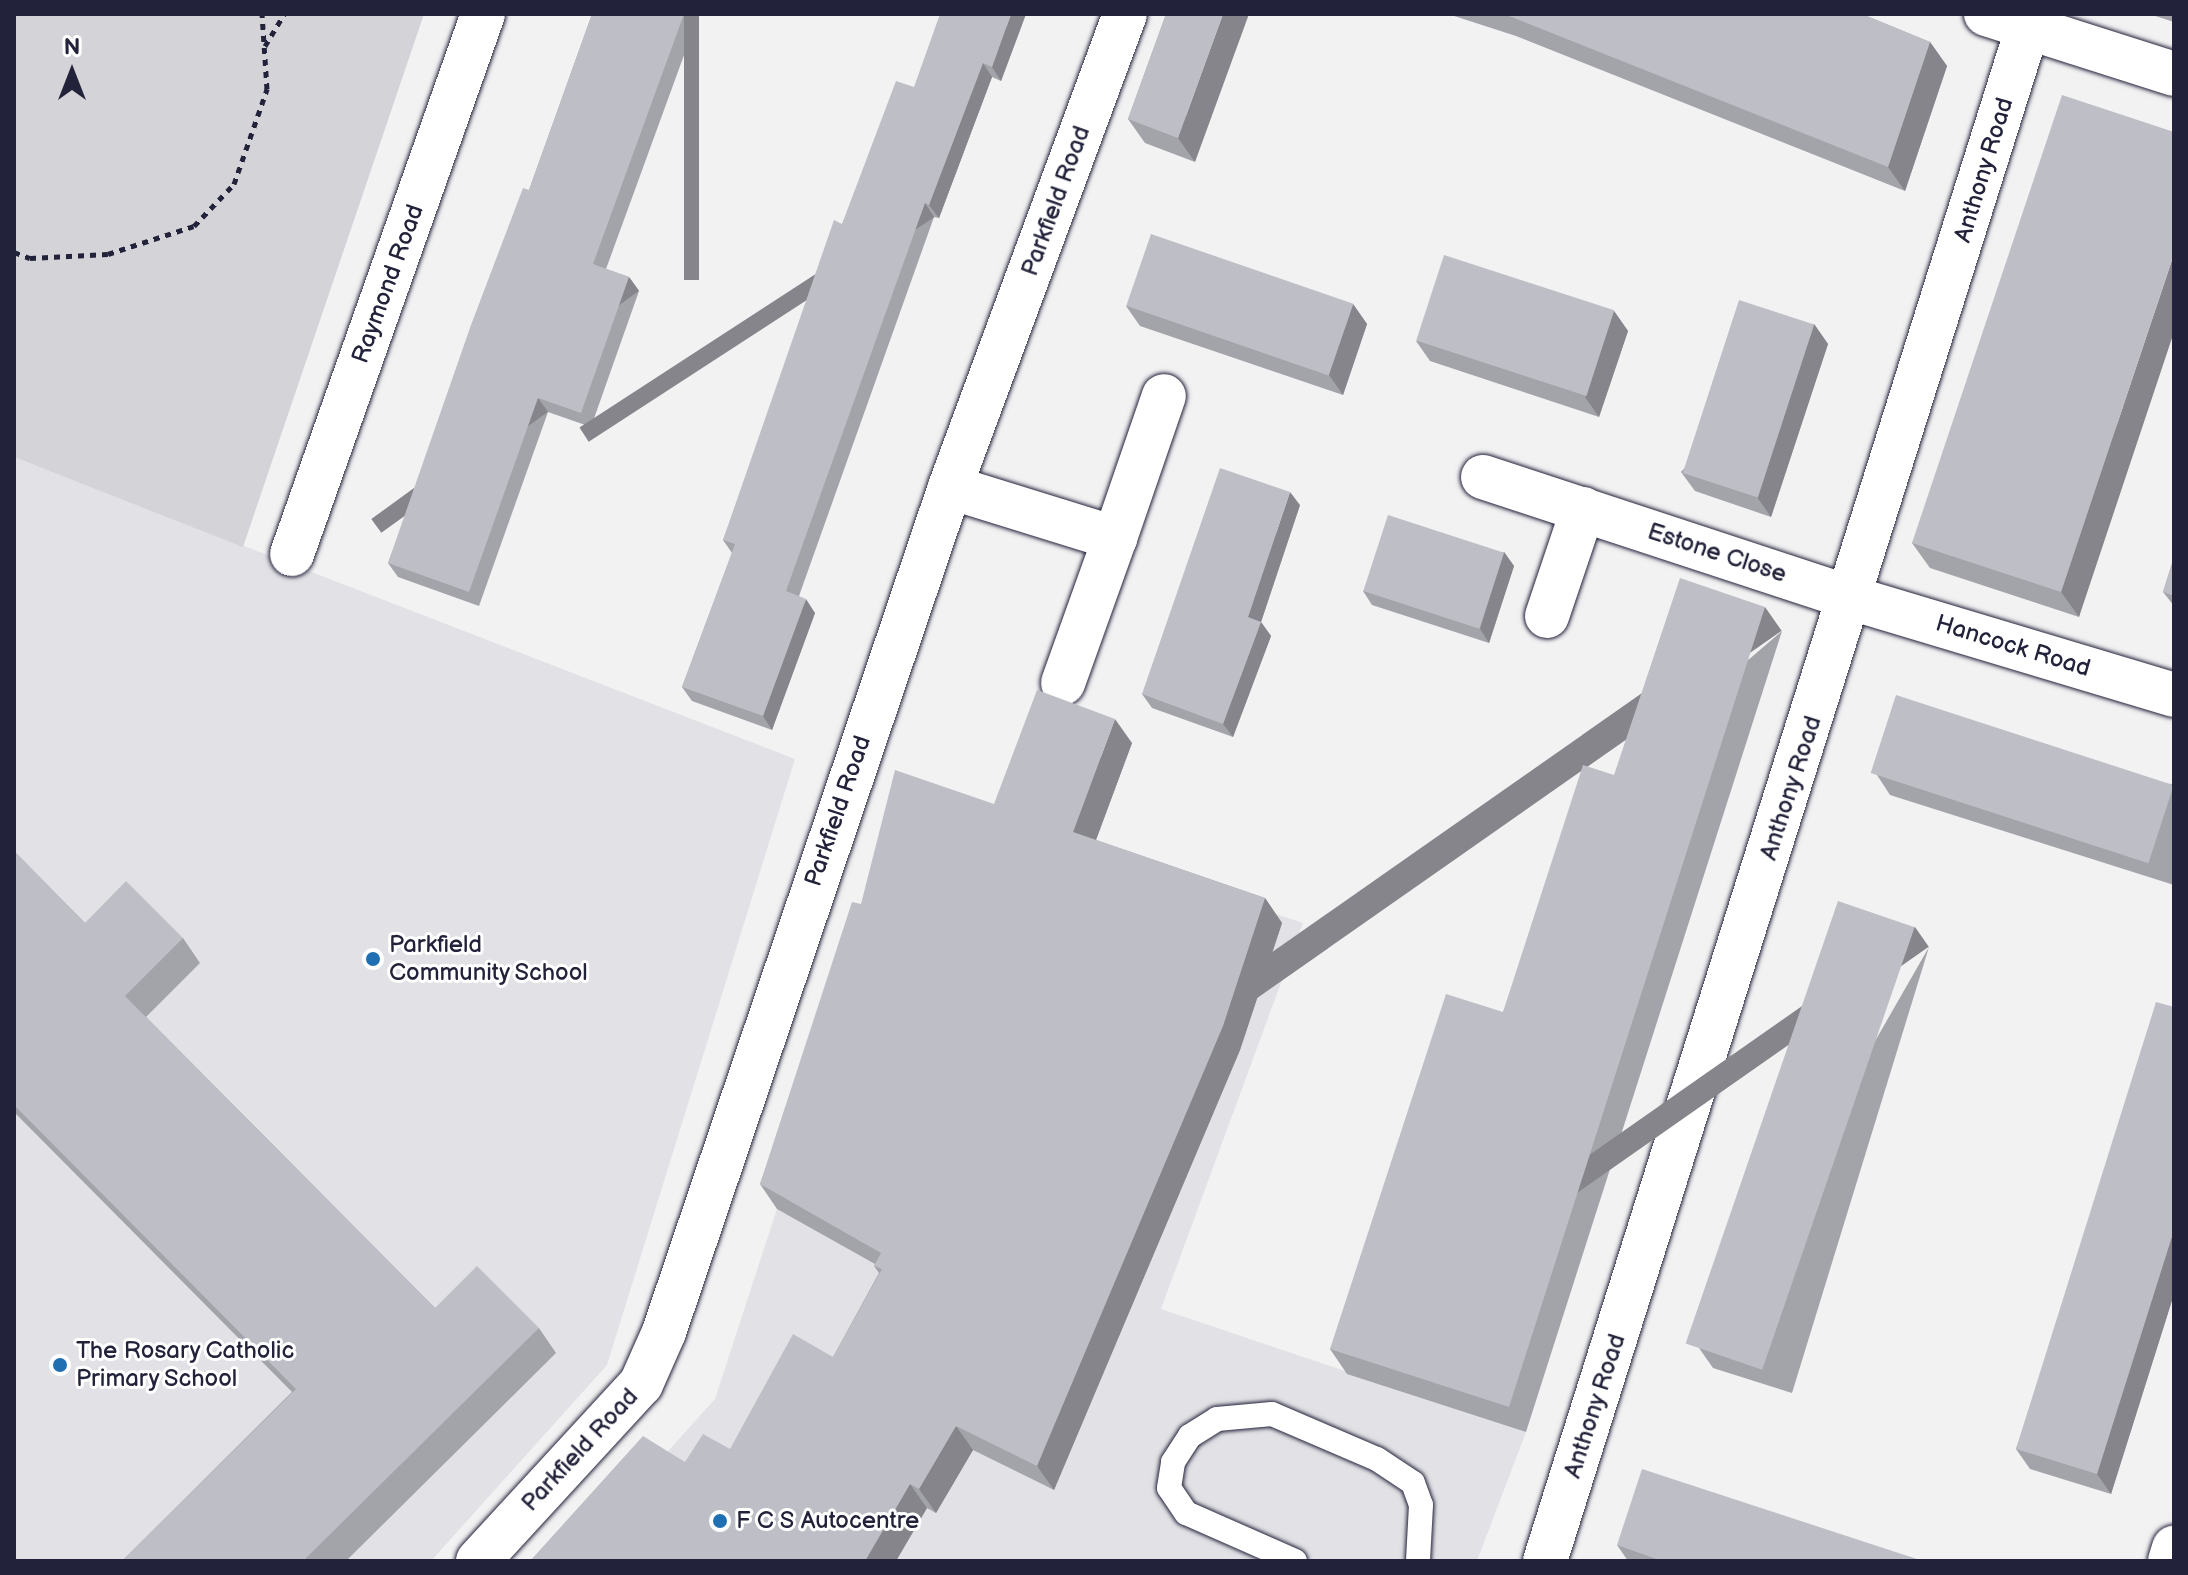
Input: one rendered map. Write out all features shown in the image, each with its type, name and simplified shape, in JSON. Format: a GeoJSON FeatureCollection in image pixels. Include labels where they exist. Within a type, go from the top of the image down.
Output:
{"type":"FeatureCollection","features":[{"type":"Feature","properties":{"kind":"street","name":"Raymond Road"},"geometry":{"type":"LineString","coordinates":[[292,554],[483,14]]}},
{"type":"Feature","properties":{"kind":"street","name":"Parkfield Road"},"geometry":{"type":"LineString","coordinates":[[478,1561],[641,1384],[647,1371],[950,487],[1125,14]]}},
{"type":"Feature","properties":{"kind":"street"},"geometry":{"type":"LineString","coordinates":[[1986,14],[2029,22],[2174,74]]}},
{"type":"Feature","properties":{"kind":"street","name":"Anthony Road"},"geometry":{"type":"LineString","coordinates":[[1545,1561],[1851,598],[2029,22]]}},
{"type":"Feature","properties":{"kind":"street"},"geometry":{"type":"LineString","coordinates":[[1063,683],[1164,396]]}},
{"type":"Feature","properties":{"kind":"street","name":"Estone Close"},"geometry":{"type":"LineString","coordinates":[[1483,477],[1851,598]]}},
{"type":"Feature","properties":{"kind":"street"},"geometry":{"type":"LineString","coordinates":[[950,487],[1115,538]]}},
{"type":"Feature","properties":{"kind":"street"},"geometry":{"type":"LineString","coordinates":[[1547,616],[1583,509]]}},
{"type":"Feature","properties":{"kind":"street","name":"Hancock Road"},"geometry":{"type":"LineString","coordinates":[[1851,598],[2174,695]]}},
{"type":"Feature","properties":{"kind":"street"},"geometry":{"type":"LineString","coordinates":[[2170,1561],[2174,1548]]}},
{"type":"Feature","properties":{"kind":"lane"},"geometry":{"type":"LineString","coordinates":[[1295,1561],[1186,1513],[1169,1488],[1173,1462],[1190,1436],[1217,1419],[1272,1414],[1377,1459],[1413,1483],[1421,1505],[1418,1561]]}},
{"type":"Feature","properties":{"kind":"path"},"geometry":{"type":"LineString","coordinates":[[14,252],[30,258],[108,254],[194,226],[234,184],[267,89],[262,14]]}},
{"type":"Feature","properties":{"kind":"path"},"geometry":{"type":"LineString","coordinates":[[264,47],[284,14]]}},
{"type":"Feature","properties":{"kind":"shaded area"},"geometry":{"type":"Polygon","coordinates":[[[14,14],[424,14],[243,547],[14,457],[14,14]]]}},
{"type":"Feature","properties":{"kind":"shaded area","name":"Parkfield Community School"},"geometry":{"type":"Polygon","coordinates":[[[14,457],[795,759],[607,1365],[431,1561],[14,1561],[14,457]]]}},
{"type":"Feature","properties":{"kind":"shaded area"},"geometry":{"type":"Polygon","coordinates":[[[912,794],[1303,923],[1161,1309],[1526,1432],[1477,1561],[569,1561],[715,1399],[912,794]]]}},
{"type":"Feature","properties":{"kind":"building"},"geometry":{"type":"Polygon","coordinates":[[[592,14],[684,14],[593,264],[629,277],[581,413],[538,398],[469,592],[388,563],[471,325],[523,188],[529,190],[592,14]]]}},
{"type":"Feature","properties":{"kind":"building"},"geometry":{"type":"Polygon","coordinates":[[[940,14],[1011,14],[992,67],[983,63],[929,205],[925,203],[786,591],[806,599],[763,716],[682,687],[735,544],[723,540],[834,220],[842,224],[896,81],[914,87],[940,14]]]}},
{"type":"Feature","properties":{"kind":"building"},"geometry":{"type":"Polygon","coordinates":[[[1166,14],[1223,14],[1178,138],[1128,119],[1166,14]]]}},
{"type":"Feature","properties":{"kind":"building"},"geometry":{"type":"Polygon","coordinates":[[[1504,14],[1862,14],[1930,42],[1888,167],[1504,14]]]}},
{"type":"Feature","properties":{"kind":"building"},"geometry":{"type":"Polygon","coordinates":[[[2062,95],[2174,132],[2174,254],[2061,592],[1912,543],[2062,95]]]}},
{"type":"Feature","properties":{"kind":"building"},"geometry":{"type":"Polygon","coordinates":[[[1151,234],[1353,304],[1329,376],[1126,306],[1151,234]]]}},
{"type":"Feature","properties":{"kind":"building"},"geometry":{"type":"Polygon","coordinates":[[[1444,255],[1614,310],[1586,396],[1416,341],[1444,255]]]}},
{"type":"Feature","properties":{"kind":"building"},"geometry":{"type":"Polygon","coordinates":[[[1739,300],[1814,324],[1758,498],[1683,473],[1739,300]]]}},
{"type":"Feature","properties":{"kind":"building"},"geometry":{"type":"Polygon","coordinates":[[[1220,468],[1290,492],[1248,617],[1261,622],[1223,724],[1142,694],[1220,468]]]}},
{"type":"Feature","properties":{"kind":"building"},"geometry":{"type":"Polygon","coordinates":[[[1388,515],[1504,553],[1479,629],[1363,591],[1388,515]]]}},
{"type":"Feature","properties":{"kind":"building"},"geometry":{"type":"Polygon","coordinates":[[[2174,557],[2174,596],[2163,592],[2174,557]]]}},
{"type":"Feature","properties":{"kind":"building"},"geometry":{"type":"Polygon","coordinates":[[[1680,578],[1765,607],[1509,1407],[1330,1349],[1446,994],[1503,1012],[1583,765],[1614,775],[1680,578]]]}},
{"type":"Feature","properties":{"kind":"building"},"geometry":{"type":"Polygon","coordinates":[[[1037,690],[1115,719],[1073,832],[1265,898],[1223,1026],[1037,1466],[956,1426],[919,1489],[910,1484],[865,1561],[530,1561],[643,1436],[685,1462],[703,1434],[730,1449],[793,1334],[833,1357],[882,1269],[874,1266],[881,1253],[760,1184],[852,902],[861,904],[895,770],[994,804],[1037,690]]]}},
{"type":"Feature","properties":{"kind":"building"},"geometry":{"type":"Polygon","coordinates":[[[1896,695],[2174,785],[2148,863],[1871,773],[1896,695]]]}},
{"type":"Feature","properties":{"kind":"building"},"geometry":{"type":"Polygon","coordinates":[[[14,851],[85,923],[126,881],[183,938],[125,996],[435,1308],[477,1266],[539,1328],[303,1561],[122,1561],[296,1389],[14,1105],[14,851]]]}},
{"type":"Feature","properties":{"kind":"building"},"geometry":{"type":"Polygon","coordinates":[[[1838,901],[1915,927],[1762,1370],[1686,1344],[1838,901]]]}},
{"type":"Feature","properties":{"kind":"building"},"geometry":{"type":"Polygon","coordinates":[[[2156,1002],[2174,1007],[2174,1230],[2097,1474],[2016,1449],[2156,1002]]]}},
{"type":"Feature","properties":{"kind":"building"},"geometry":{"type":"Polygon","coordinates":[[[1642,1469],[1923,1561],[1662,1561],[1617,1545],[1642,1469]]]}},
{"type":"Feature","properties":{"kind":"place","name":"Parkfield Community School"},"geometry":{"type":"Point","coordinates":[373,959]}},
{"type":"Feature","properties":{"kind":"place","name":"The Rosary Catholic Primary School"},"geometry":{"type":"Point","coordinates":[60,1365]}},
{"type":"Feature","properties":{"kind":"place","name":"F C S Autocentre"},"geometry":{"type":"Point","coordinates":[720,1521]}}]}
